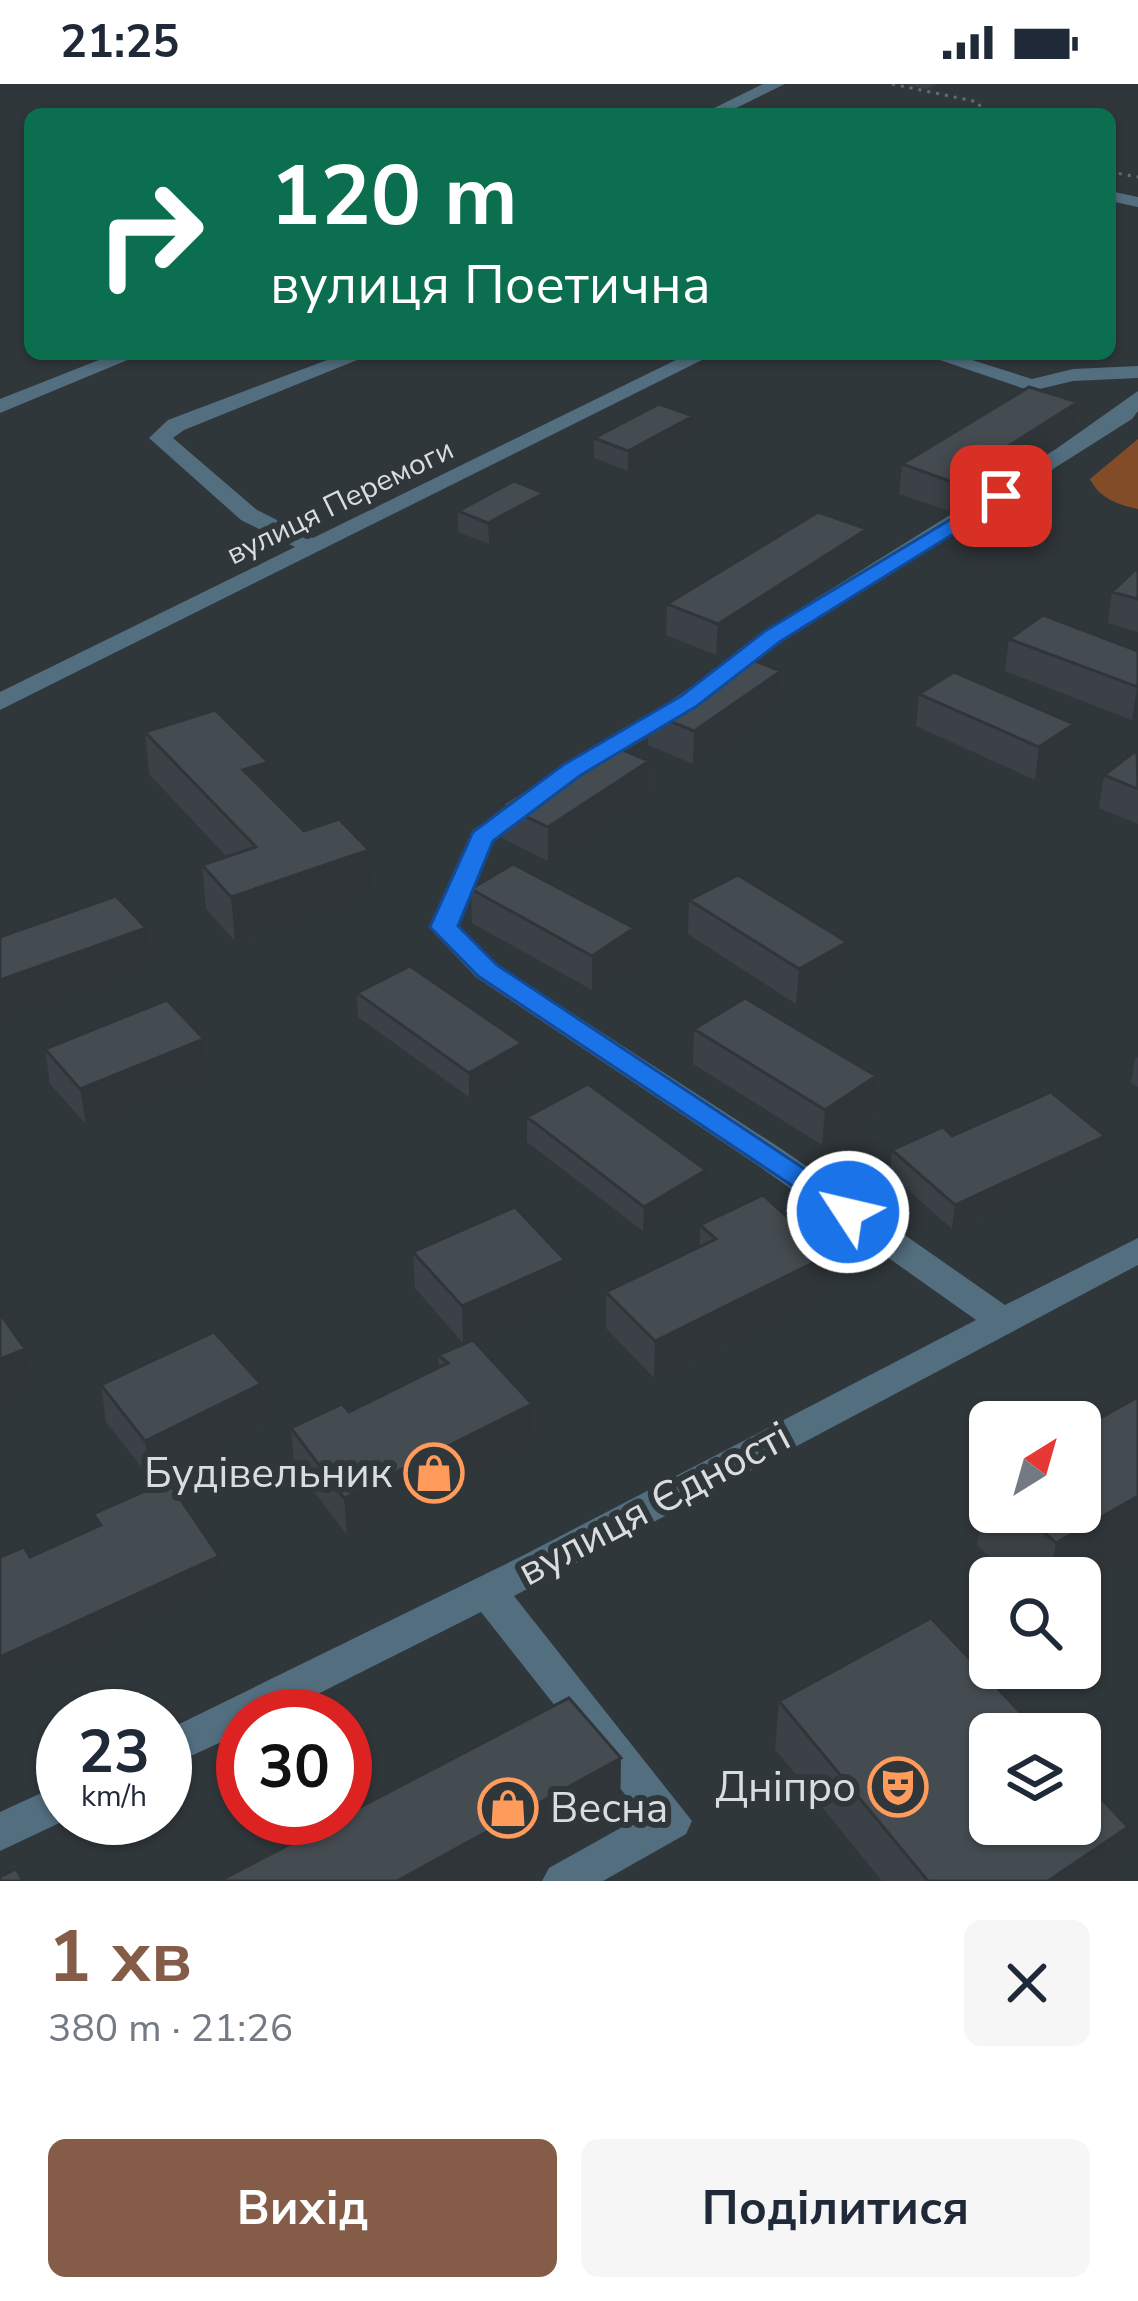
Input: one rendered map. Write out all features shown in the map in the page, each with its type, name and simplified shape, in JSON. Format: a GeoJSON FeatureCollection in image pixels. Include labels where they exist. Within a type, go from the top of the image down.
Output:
{"type":"FeatureCollection","features":[{"type":"Feature","properties":{"kind":"street"},"geometry":{"type":"LineString","coordinates":[[723,108],[777,84]]}},
{"type":"Feature","properties":{"kind":"street"},"geometry":{"type":"LineString","coordinates":[[0,406],[117,360]]}},
{"type":"Feature","properties":{"kind":"street"},"geometry":{"type":"LineString","coordinates":[[313,547],[249,514],[160,438],[176,425],[346,360]]}},
{"type":"Feature","properties":{"kind":"street","name":"вулиця Перемоги"},"geometry":{"type":"LineString","coordinates":[[0,702],[692,360]]}},
{"type":"Feature","properties":{"kind":"street"},"geometry":{"type":"LineString","coordinates":[[951,360],[1031,385],[1073,375],[1138,372]]}},
{"type":"Feature","properties":{"kind":"street"},"geometry":{"type":"LineString","coordinates":[[1003,1321],[770,1158],[487,970],[444,927],[482,837],[572,770],[689,701],[773,636],[970,517],[1124,414],[1138,397]]}},
{"type":"Feature","properties":{"kind":"street","name":"вулиця Єдності"},"geometry":{"type":"LineString","coordinates":[[192,1738],[488,1591],[1138,1250]]}},
{"type":"Feature","properties":{"kind":"street"},"geometry":{"type":"LineString","coordinates":[[488,1591],[670,1821],[564,1881]]}},
{"type":"Feature","properties":{"kind":"street"},"geometry":{"type":"LineString","coordinates":[[0,1833],[36,1815]]}},
{"type":"Feature","properties":{"kind":"path"},"geometry":{"type":"LineString","coordinates":[[892,84],[978,102],[981,108]]}},
{"type":"Feature","properties":{"kind":"shaded area"},"geometry":{"type":"Polygon","coordinates":[[[1138,439],[1138,509],[1110,500],[1090,479],[1138,439]]]}},
{"type":"Feature","properties":{"kind":"building"},"geometry":{"type":"Polygon","coordinates":[[[1029,387],[1078,402],[952,482],[902,464],[1029,387]]]}},
{"type":"Feature","properties":{"kind":"building"},"geometry":{"type":"Polygon","coordinates":[[[659,404],[693,416],[628,451],[594,438],[659,404]]]}},
{"type":"Feature","properties":{"kind":"building"},"geometry":{"type":"Polygon","coordinates":[[[514,481],[544,493],[488,523],[458,511],[514,481]]]}},
{"type":"Feature","properties":{"kind":"building"},"geometry":{"type":"Polygon","coordinates":[[[818,512],[867,529],[718,624],[667,604],[818,512]]]}},
{"type":"Feature","properties":{"kind":"building"},"geometry":{"type":"Polygon","coordinates":[[[1138,567],[1138,599],[1112,592],[1138,567]]]}},
{"type":"Feature","properties":{"kind":"building"},"geometry":{"type":"Polygon","coordinates":[[[1043,615],[1138,651],[1138,687],[1009,639],[1043,615]]]}},
{"type":"Feature","properties":{"kind":"building"},"geometry":{"type":"Polygon","coordinates":[[[737,654],[781,671],[694,731],[649,713],[737,654]]]}},
{"type":"Feature","properties":{"kind":"building"},"geometry":{"type":"Polygon","coordinates":[[[954,672],[1074,724],[1039,747],[919,694],[954,672]]]}},
{"type":"Feature","properties":{"kind":"building"},"geometry":{"type":"Polygon","coordinates":[[[215,710],[268,762],[243,770],[304,831],[339,819],[369,850],[231,897],[202,865],[256,847],[145,732],[215,710]]]}},
{"type":"Feature","properties":{"kind":"building"},"geometry":{"type":"Polygon","coordinates":[[[602,741],[649,761],[548,827],[501,805],[602,741]]]}},
{"type":"Feature","properties":{"kind":"building"},"geometry":{"type":"Polygon","coordinates":[[[1137,750],[1138,789],[1104,775],[1137,750]]]}},
{"type":"Feature","properties":{"kind":"building"},"geometry":{"type":"Polygon","coordinates":[[[513,864],[634,928],[592,956],[471,889],[513,864]]]}},
{"type":"Feature","properties":{"kind":"building"},"geometry":{"type":"Polygon","coordinates":[[[738,875],[847,942],[799,969],[689,900],[738,875]]]}},
{"type":"Feature","properties":{"kind":"building"},"geometry":{"type":"Polygon","coordinates":[[[116,896],[146,928],[0,980],[0,937],[116,896]]]}},
{"type":"Feature","properties":{"kind":"building"},"geometry":{"type":"Polygon","coordinates":[[[410,966],[522,1043],[469,1073],[357,993],[410,966]]]}},
{"type":"Feature","properties":{"kind":"building"},"geometry":{"type":"Polygon","coordinates":[[[745,998],[876,1076],[825,1110],[694,1029],[745,998]]]}},
{"type":"Feature","properties":{"kind":"building"},"geometry":{"type":"Polygon","coordinates":[[[167,1000],[204,1039],[80,1089],[45,1049],[167,1000]]]}},
{"type":"Feature","properties":{"kind":"building"},"geometry":{"type":"Polygon","coordinates":[[[588,1084],[706,1170],[644,1207],[527,1117],[588,1084]]]}},
{"type":"Feature","properties":{"kind":"building"},"geometry":{"type":"Polygon","coordinates":[[[1051,1092],[1105,1136],[955,1205],[892,1150],[943,1127],[952,1136],[1051,1092]]]}},
{"type":"Feature","properties":{"kind":"building"},"geometry":{"type":"Polygon","coordinates":[[[763,1195],[829,1255],[655,1341],[606,1292],[716,1239],[700,1225],[763,1195]]]}},
{"type":"Feature","properties":{"kind":"building"},"geometry":{"type":"Polygon","coordinates":[[[515,1207],[565,1260],[462,1306],[413,1252],[515,1207]]]}},
{"type":"Feature","properties":{"kind":"building"},"geometry":{"type":"Polygon","coordinates":[[[0,1313],[25,1349],[0,1359],[0,1313]]]}},
{"type":"Feature","properties":{"kind":"building"},"geometry":{"type":"Polygon","coordinates":[[[214,1332],[261,1384],[145,1441],[101,1385],[214,1332]]]}},
{"type":"Feature","properties":{"kind":"building"},"geometry":{"type":"Polygon","coordinates":[[[473,1340],[532,1404],[344,1498],[291,1428],[342,1404],[349,1412],[448,1363],[438,1355],[473,1340]]]}},
{"type":"Feature","properties":{"kind":"building"},"geometry":{"type":"Polygon","coordinates":[[[1138,1397],[1138,1496],[1101,1517],[1101,1417],[1138,1397]]]}},
{"type":"Feature","properties":{"kind":"building"},"geometry":{"type":"Polygon","coordinates":[[[168,1481],[219,1556],[0,1657],[0,1557],[24,1547],[30,1557],[101,1525],[93,1514],[168,1481]]]}},
{"type":"Feature","properties":{"kind":"building"},"geometry":{"type":"Polygon","coordinates":[[[1045,1533],[1073,1533],[1056,1543],[1045,1533]]]}},
{"type":"Feature","properties":{"kind":"building","name":"Дніпро"},"geometry":{"type":"Polygon","coordinates":[[[931,1618],[969,1658],[969,1689],[998,1689],[1021,1713],[969,1713],[969,1845],[1101,1845],[1101,1798],[1128,1827],[1048,1881],[928,1881],[779,1701],[931,1618]]]}},
{"type":"Feature","properties":{"kind":"building"},"geometry":{"type":"Polygon","coordinates":[[[569,1698],[621,1758],[397,1881],[219,1881],[288,1845],[372,1845],[372,1801],[569,1698]]]}},
{"type":"Feature","properties":{"kind":"building"},"geometry":{"type":"Polygon","coordinates":[[[16,1869],[23,1881],[0,1881],[0,1877],[16,1869]]]}},
{"type":"Feature","properties":{"kind":"place","name":"Будівельник"},"geometry":{"type":"Point","coordinates":[434,1473]}},
{"type":"Feature","properties":{"kind":"place","name":"Дніпро"},"geometry":{"type":"Point","coordinates":[898,1787]}},
{"type":"Feature","properties":{"kind":"place","name":"Весна"},"geometry":{"type":"Point","coordinates":[508,1808]}},
{"type":"Feature","properties":{"kind":"route"},"geometry":{"type":"LineString","coordinates":[[848,1212],[487,970],[444,927],[482,837],[572,770],[689,701],[773,636],[1001,496]]}}]}
